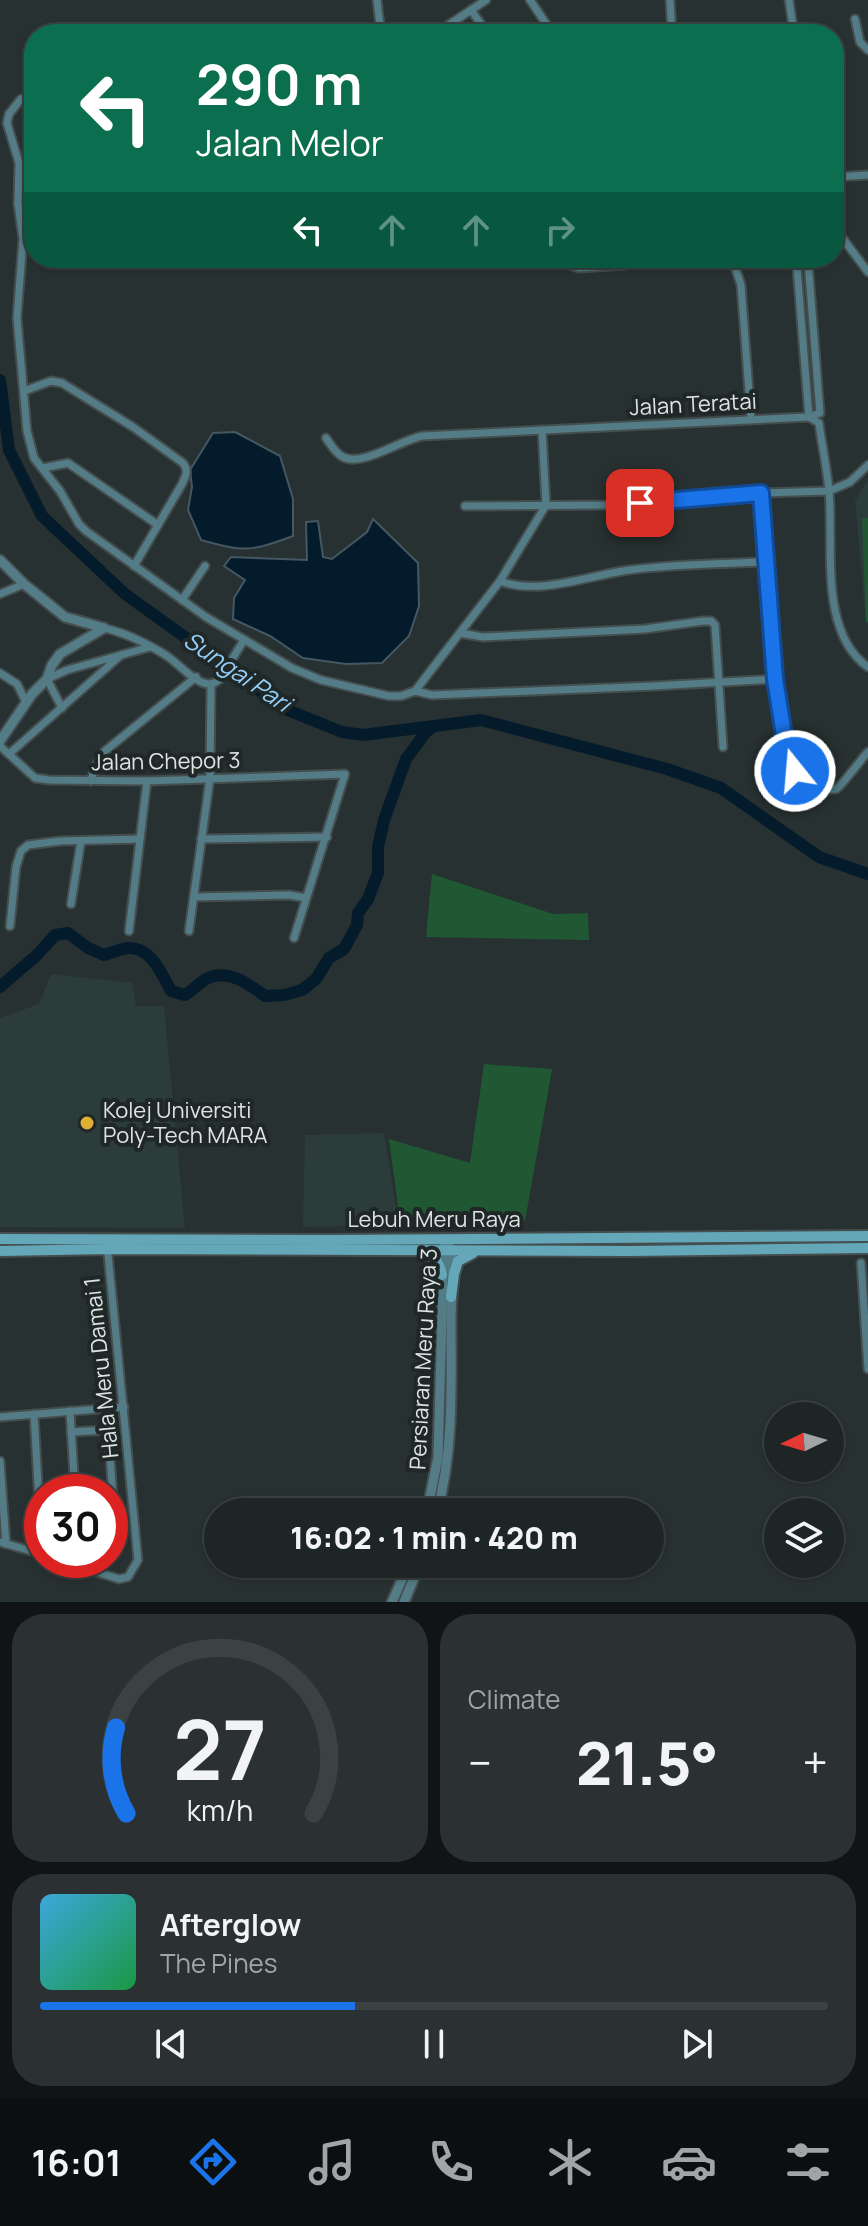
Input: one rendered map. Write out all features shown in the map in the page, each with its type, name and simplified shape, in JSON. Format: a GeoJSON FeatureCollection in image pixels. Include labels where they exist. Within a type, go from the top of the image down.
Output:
{"type":"FeatureCollection","features":[{"type":"Feature","properties":{"kind":"main road","name":"Lebuh Meru Raya"},"geometry":{"type":"LineString","coordinates":[[0,1251],[107,1244],[868,1236]]}},
{"type":"Feature","properties":{"kind":"main road","name":"Lebuh Meru Raya"},"geometry":{"type":"LineString","coordinates":[[0,1239],[406,1250],[868,1248]]}},
{"type":"Feature","properties":{"kind":"main road"},"geometry":{"type":"LineString","coordinates":[[406,1250],[432,1255],[442,1275]]}},
{"type":"Feature","properties":{"kind":"main road"},"geometry":{"type":"LineString","coordinates":[[451,1297],[458,1261],[478,1250]]}},
{"type":"Feature","properties":{"kind":"street"},"geometry":{"type":"LineString","coordinates":[[380,24],[377,3],[387,0]]}},
{"type":"Feature","properties":{"kind":"street"},"geometry":{"type":"LineString","coordinates":[[450,24],[486,0]]}},
{"type":"Feature","properties":{"kind":"street"},"geometry":{"type":"LineString","coordinates":[[530,0],[546,24]]}},
{"type":"Feature","properties":{"kind":"street"},"geometry":{"type":"LineString","coordinates":[[670,0],[672,24]]}},
{"type":"Feature","properties":{"kind":"street"},"geometry":{"type":"LineString","coordinates":[[789,0],[793,24]]}},
{"type":"Feature","properties":{"kind":"street"},"geometry":{"type":"LineString","coordinates":[[471,10],[481,24]]}},
{"type":"Feature","properties":{"kind":"street"},"geometry":{"type":"LineString","coordinates":[[855,19],[860,42],[868,50]]}},
{"type":"Feature","properties":{"kind":"street"},"geometry":{"type":"LineString","coordinates":[[21,99],[9,114],[7,123],[19,163],[18,204],[23,239],[17,318],[30,449],[86,531],[244,640],[312,677],[389,696],[415,691],[500,581],[546,505],[542,430]]}},
{"type":"Feature","properties":{"kind":"street"},"geometry":{"type":"LineString","coordinates":[[844,176],[868,175]]}},
{"type":"Feature","properties":{"kind":"street"},"geometry":{"type":"LineString","coordinates":[[844,240],[868,272]]}},
{"type":"Feature","properties":{"kind":"street"},"geometry":{"type":"LineString","coordinates":[[736,268],[741,285],[751,419]]}},
{"type":"Feature","properties":{"kind":"street"},"geometry":{"type":"LineString","coordinates":[[797,268],[809,417]]}},
{"type":"Feature","properties":{"kind":"street"},"geometry":{"type":"LineString","coordinates":[[809,268],[820,413],[809,417]]}},
{"type":"Feature","properties":{"kind":"street"},"geometry":{"type":"LineString","coordinates":[[24,391],[51,381],[62,383],[133,427],[187,468],[134,566]]}},
{"type":"Feature","properties":{"kind":"street"},"geometry":{"type":"LineString","coordinates":[[809,417],[819,423],[829,491],[830,567],[837,616],[851,652],[868,667]]}},
{"type":"Feature","properties":{"kind":"street","name":"Jalan Teratai"},"geometry":{"type":"LineString","coordinates":[[326,438],[336,452],[347,459],[364,458],[422,436],[809,417]]}},
{"type":"Feature","properties":{"kind":"street"},"geometry":{"type":"LineString","coordinates":[[43,468],[68,463],[158,525]]}},
{"type":"Feature","properties":{"kind":"street"},"geometry":{"type":"LineString","coordinates":[[465,506],[610,505],[829,491],[850,482],[868,465]]}},
{"type":"Feature","properties":{"kind":"street"},"geometry":{"type":"LineString","coordinates":[[761,493],[775,679],[788,760],[802,778],[824,788],[838,788],[868,752]]}},
{"type":"Feature","properties":{"kind":"street"},"geometry":{"type":"LineString","coordinates":[[0,560],[65,617],[123,634],[168,656],[211,684]]}},
{"type":"Feature","properties":{"kind":"street"},"geometry":{"type":"LineString","coordinates":[[500,581],[547,585],[628,570],[766,562]]}},
{"type":"Feature","properties":{"kind":"street"},"geometry":{"type":"LineString","coordinates":[[182,600],[205,566]]}},
{"type":"Feature","properties":{"kind":"street"},"geometry":{"type":"LineString","coordinates":[[0,594],[24,584]]}},
{"type":"Feature","properties":{"kind":"street"},"geometry":{"type":"LineString","coordinates":[[460,633],[483,637],[645,629],[711,621],[715,625],[723,747]]}},
{"type":"Feature","properties":{"kind":"street"},"geometry":{"type":"LineString","coordinates":[[0,744],[26,702],[47,679],[60,654],[104,628]]}},
{"type":"Feature","properties":{"kind":"street"},"geometry":{"type":"LineString","coordinates":[[211,684],[220,679],[244,640]]}},
{"type":"Feature","properties":{"kind":"street"},"geometry":{"type":"LineString","coordinates":[[47,679],[67,670],[150,647]]}},
{"type":"Feature","properties":{"kind":"street"},"geometry":{"type":"LineString","coordinates":[[9,754],[121,655]]}},
{"type":"Feature","properties":{"kind":"street"},"geometry":{"type":"LineString","coordinates":[[0,673],[17,684],[26,702]]}},
{"type":"Feature","properties":{"kind":"street"},"geometry":{"type":"LineString","coordinates":[[91,781],[105,751],[196,677]]}},
{"type":"Feature","properties":{"kind":"street"},"geometry":{"type":"LineString","coordinates":[[47,679],[62,708]]}},
{"type":"Feature","properties":{"kind":"street"},"geometry":{"type":"LineString","coordinates":[[415,691],[432,695],[775,679]]}},
{"type":"Feature","properties":{"kind":"street"},"geometry":{"type":"LineString","coordinates":[[189,931],[210,778],[211,684]]}},
{"type":"Feature","properties":{"kind":"street","name":"Jalan Chepor 3"},"geometry":{"type":"LineString","coordinates":[[0,744],[35,778],[147,781],[345,774],[327,837]]}},
{"type":"Feature","properties":{"kind":"street"},"geometry":{"type":"LineString","coordinates":[[129,931],[147,781]]}},
{"type":"Feature","properties":{"kind":"street"},"geometry":{"type":"LineString","coordinates":[[201,839],[327,837],[294,938]]}},
{"type":"Feature","properties":{"kind":"street"},"geometry":{"type":"LineString","coordinates":[[10,926],[16,867],[21,851],[28,845],[140,839]]}},
{"type":"Feature","properties":{"kind":"street"},"geometry":{"type":"LineString","coordinates":[[71,904],[81,841]]}},
{"type":"Feature","properties":{"kind":"street"},"geometry":{"type":"LineString","coordinates":[[194,897],[289,895],[306,898]]}},
{"type":"Feature","properties":{"kind":"street","name":"Persiaran Meru Raya 3"},"geometry":{"type":"LineString","coordinates":[[430,1498],[438,1457],[441,1415],[442,1275],[447,1239]]}},
{"type":"Feature","properties":{"kind":"street","name":"Hala Meru Damai 1"},"geometry":{"type":"LineString","coordinates":[[107,1244],[138,1560],[128,1577]]}},
{"type":"Feature","properties":{"kind":"street"},"geometry":{"type":"LineString","coordinates":[[835,1249],[856,1256],[861,1263],[868,1369]]}},
{"type":"Feature","properties":{"kind":"street","name":"Persiaran Meru Raya 3"},"geometry":{"type":"LineString","coordinates":[[440,1498],[451,1421],[451,1297],[446,1250]]}},
{"type":"Feature","properties":{"kind":"street"},"geometry":{"type":"LineString","coordinates":[[861,1263],[868,1255]]}},
{"type":"Feature","properties":{"kind":"street"},"geometry":{"type":"LineString","coordinates":[[0,1417],[124,1407]]}},
{"type":"Feature","properties":{"kind":"street"},"geometry":{"type":"LineString","coordinates":[[70,1411],[74,1474]]}},
{"type":"Feature","properties":{"kind":"street"},"geometry":{"type":"LineString","coordinates":[[34,1414],[37,1474]]}},
{"type":"Feature","properties":{"kind":"street"},"geometry":{"type":"LineString","coordinates":[[71,1432],[108,1430],[111,1474]]}},
{"type":"Feature","properties":{"kind":"street"},"geometry":{"type":"LineString","coordinates":[[0,1461],[3,1543],[24,1549]]}},
{"type":"Feature","properties":{"kind":"street"},"geometry":{"type":"LineString","coordinates":[[392,1602],[403,1578]]}},
{"type":"Feature","properties":{"kind":"street"},"geometry":{"type":"LineString","coordinates":[[404,1602],[414,1578]]}},
{"type":"Feature","properties":{"kind":"shaded area"},"geometry":{"type":"Polygon","coordinates":[[[868,480],[868,622],[866,623],[855,501],[868,480]]]}},
{"type":"Feature","properties":{"kind":"shaded area","name":"Kolej Universiti Poly-Tech MARA"},"geometry":{"type":"Polygon","coordinates":[[[51,974],[132,983],[136,1006],[164,1006],[185,1228],[0,1227],[0,1018],[39,1004],[51,974]]]}},
{"type":"Feature","properties":{"kind":"shaded area"},"geometry":{"type":"Polygon","coordinates":[[[384,1133],[399,1225],[303,1227],[305,1135],[384,1133]]]}},
{"type":"Feature","properties":{"kind":"green space"},"geometry":{"type":"Polygon","coordinates":[[[862,518],[868,518],[866,623],[862,518]]]}},
{"type":"Feature","properties":{"kind":"green space"},"geometry":{"type":"Polygon","coordinates":[[[432,874],[553,914],[588,913],[589,940],[426,937],[432,874]]]}},
{"type":"Feature","properties":{"kind":"green space"},"geometry":{"type":"Polygon","coordinates":[[[484,1064],[552,1069],[525,1221],[400,1221],[389,1139],[470,1163],[484,1064]]]}},
{"type":"Feature","properties":{"kind":"water"},"geometry":{"type":"Polygon","coordinates":[[[235,432],[280,456],[293,499],[293,536],[247,548],[201,540],[188,510],[192,487],[190,470],[213,433],[235,432]]]}},
{"type":"Feature","properties":{"kind":"water"},"geometry":{"type":"Polygon","coordinates":[[[373,519],[418,563],[419,606],[409,636],[382,663],[346,664],[303,658],[270,636],[233,619],[234,598],[245,580],[224,566],[231,557],[307,560],[306,522],[318,521],[323,557],[332,559],[367,532],[373,519]]]}},
{"type":"Feature","properties":{"kind":"waterway","name":"Sungai Pari"},"geometry":{"type":"LineString","coordinates":[[0,380],[9,450],[42,516],[125,594],[285,709],[342,732],[363,735],[481,720],[667,769],[721,788],[819,857],[868,874]]}},
{"type":"Feature","properties":{"kind":"waterway"},"geometry":{"type":"LineString","coordinates":[[0,987],[55,935],[68,933],[104,955],[128,948],[144,952],[155,963],[171,991],[185,995],[206,979],[222,975],[238,979],[265,996],[302,990],[316,979],[329,958],[344,949],[357,925],[358,913],[368,899],[378,873],[378,847],[384,820],[406,759],[434,726]]}},
{"type":"Feature","properties":{"kind":"place","name":"Kolej Universiti Poly-Tech MARA"},"geometry":{"type":"Point","coordinates":[87,1123]}},
{"type":"Feature","properties":{"kind":"route"},"geometry":{"type":"LineString","coordinates":[[640,503],[761,493],[775,679],[788,760],[795,771]]}}]}
